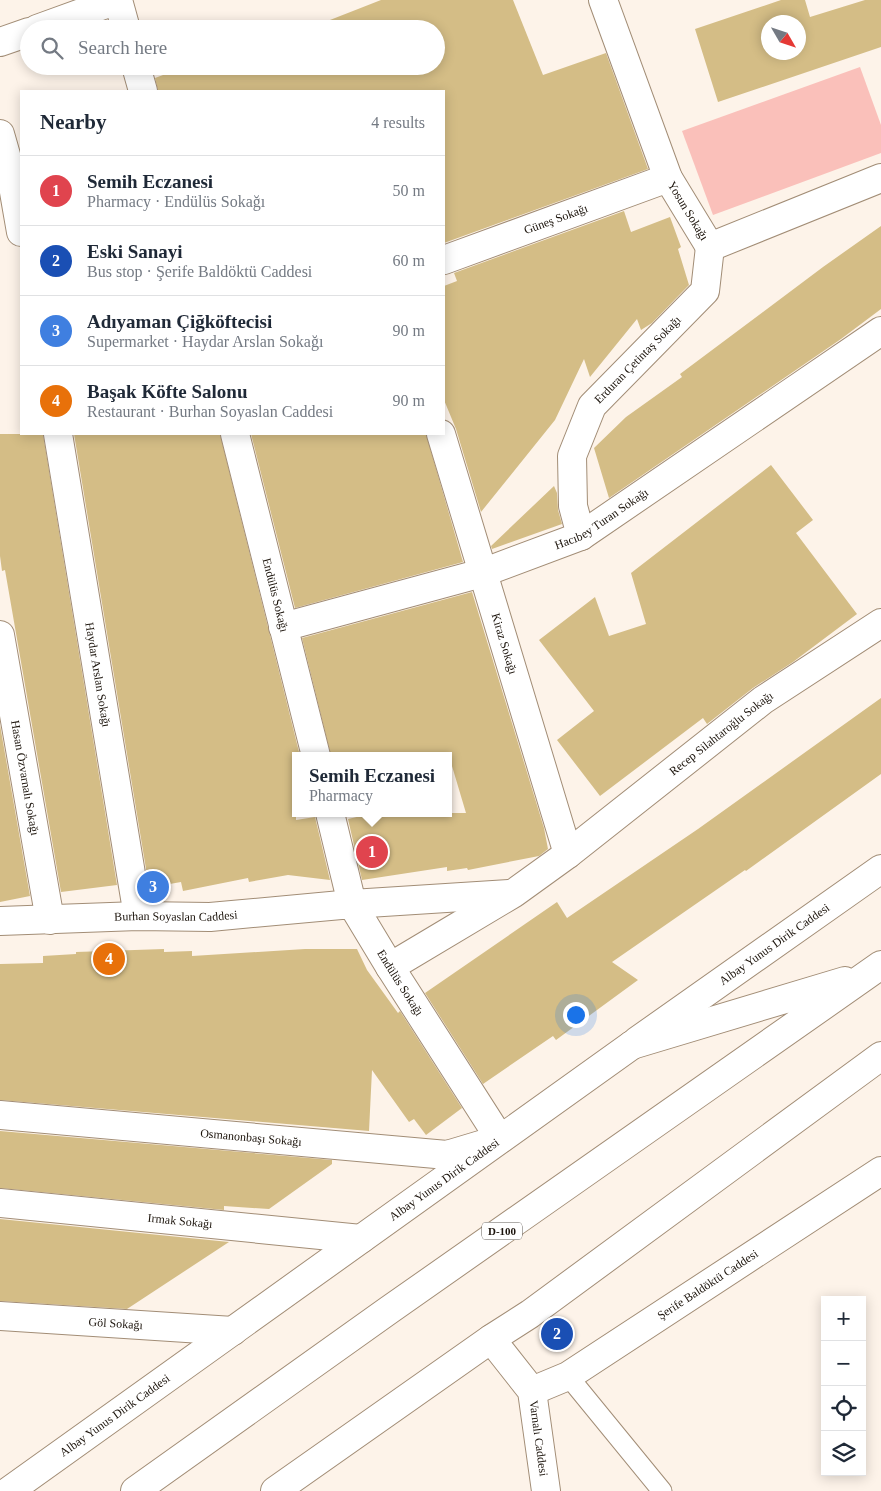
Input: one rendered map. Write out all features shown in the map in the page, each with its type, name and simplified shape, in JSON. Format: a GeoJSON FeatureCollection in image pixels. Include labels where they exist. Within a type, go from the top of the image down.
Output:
{"type":"FeatureCollection","features":[{"type":"Feature","properties":{"kind":"main road"},"geometry":{"type":"LineString","coordinates":[[62,20],[118,0],[124,20]]}},
{"type":"Feature","properties":{"kind":"main road","name":"Yosun Sokağı"},"geometry":{"type":"LineString","coordinates":[[603,0],[668,178],[710,248],[881,178]]}},
{"type":"Feature","properties":{"kind":"main road"},"geometry":{"type":"LineString","coordinates":[[0,42],[20,35]]}},
{"type":"Feature","properties":{"kind":"main road"},"geometry":{"type":"LineString","coordinates":[[139,75],[143,90]]}},
{"type":"Feature","properties":{"kind":"main road"},"geometry":{"type":"LineString","coordinates":[[0,134],[10,169],[20,226]]}},
{"type":"Feature","properties":{"kind":"main road","name":"Güneş Sokağı"},"geometry":{"type":"LineString","coordinates":[[445,260],[668,178]]}},
{"type":"Feature","properties":{"kind":"main road","name":"Erduran Çetintaş Sokağı"},"geometry":{"type":"LineString","coordinates":[[582,536],[573,506],[572,456],[592,406],[705,291],[710,248]]}},
{"type":"Feature","properties":{"kind":"main road","name":"Hacıbey Turan Sokağı"},"geometry":{"type":"LineString","coordinates":[[283,626],[482,573],[582,536],[881,331]]}},
{"type":"Feature","properties":{"kind":"main road","name":"Haydar Arslan Sokağı"},"geometry":{"type":"LineString","coordinates":[[58,435],[138,916]]}},
{"type":"Feature","properties":{"kind":"main road","name":"Endülüs Sokağı"},"geometry":{"type":"LineString","coordinates":[[236,435],[315,752]]}},
{"type":"Feature","properties":{"kind":"main road","name":"Kiraz Sokağı"},"geometry":{"type":"LineString","coordinates":[[441,435],[568,854]]}},
{"type":"Feature","properties":{"kind":"main road","name":"Recep Silahtaroğlu Sokağı"},"geometry":{"type":"LineString","coordinates":[[514,893],[568,854],[763,700],[881,623]]}},
{"type":"Feature","properties":{"kind":"main road","name":"Hasan Özvarnalı Sokağı"},"geometry":{"type":"LineString","coordinates":[[0,635],[50,920]]}},
{"type":"Feature","properties":{"kind":"main road","name":"Endülüs Sokağı"},"geometry":{"type":"LineString","coordinates":[[331,817],[352,904],[500,1139]]}},
{"type":"Feature","properties":{"kind":"main road","name":"Albay Yunus Dirik Caddesi"},"geometry":{"type":"LineString","coordinates":[[9,1491],[881,869]]}},
{"type":"Feature","properties":{"kind":"main road"},"geometry":{"type":"LineString","coordinates":[[352,904],[514,893]]}},
{"type":"Feature","properties":{"kind":"main road"},"geometry":{"type":"LineString","coordinates":[[390,967],[514,893]]}},
{"type":"Feature","properties":{"kind":"main road","name":"Burhan Soyaslan Caddesi"},"geometry":{"type":"LineString","coordinates":[[0,921],[138,916],[210,917],[352,904]]}},
{"type":"Feature","properties":{"kind":"main road"},"geometry":{"type":"LineString","coordinates":[[632,1045],[876,969]]}},
{"type":"Feature","properties":{"kind":"main road","name":"D-100"},"geometry":{"type":"LineString","coordinates":[[135,1491],[397,1304],[876,969]]}},
{"type":"Feature","properties":{"kind":"main road"},"geometry":{"type":"LineString","coordinates":[[275,1491],[491,1339],[530,1314],[881,1056]]}},
{"type":"Feature","properties":{"kind":"main road","name":"Osmanonbaşı Sokağı"},"geometry":{"type":"LineString","coordinates":[[0,1115],[447,1155],[500,1139]]}},
{"type":"Feature","properties":{"kind":"main road","name":"Şerife Baldöktü Caddesi"},"geometry":{"type":"LineString","coordinates":[[532,1391],[568,1376],[881,1171]]}},
{"type":"Feature","properties":{"kind":"main road","name":"Irmak Sokağı"},"geometry":{"type":"LineString","coordinates":[[0,1203],[361,1239]]}},
{"type":"Feature","properties":{"kind":"main road","name":"Göl Sokağı"},"geometry":{"type":"LineString","coordinates":[[0,1316],[233,1331]]}},
{"type":"Feature","properties":{"kind":"main road","name":"Varnalı Caddesi"},"geometry":{"type":"LineString","coordinates":[[491,1339],[532,1391],[546,1491]]}},
{"type":"Feature","properties":{"kind":"lane"},"geometry":{"type":"LineString","coordinates":[[568,1376],[662,1491]]}},
{"type":"Feature","properties":{"kind":"shaded area"},"geometry":{"type":"Polygon","coordinates":[[[860,67],[881,125],[881,153],[713,215],[682,131],[860,67]]]}},
{"type":"Feature","properties":{"kind":"building"},"geometry":{"type":"Polygon","coordinates":[[[381,0],[513,0],[543,75],[606,53],[648,169],[445,243],[445,90],[158,90],[155,78],[163,75],[445,75],[445,20],[330,20],[381,0]]]}},
{"type":"Feature","properties":{"kind":"building"},"geometry":{"type":"Polygon","coordinates":[[[781,0],[805,0],[810,17],[865,0],[881,0],[881,47],[718,102],[695,29],[781,0]]]}},
{"type":"Feature","properties":{"kind":"building"},"geometry":{"type":"Polygon","coordinates":[[[624,211],[631,232],[670,217],[681,247],[678,249],[689,285],[652,323],[641,330],[637,319],[590,377],[584,359],[555,420],[481,512],[456,429],[445,402],[445,286],[457,281],[454,273],[624,211]]]}},
{"type":"Feature","properties":{"kind":"building"},"geometry":{"type":"Polygon","coordinates":[[[881,226],[881,309],[841,339],[609,498],[594,448],[626,417],[682,377],[680,374],[881,226]]]}},
{"type":"Feature","properties":{"kind":"building"},"geometry":{"type":"Polygon","coordinates":[[[0,434],[43,435],[117,885],[61,892],[5,570],[2,571],[0,556],[0,434]]]}},
{"type":"Feature","properties":{"kind":"building"},"geometry":{"type":"Polygon","coordinates":[[[74,435],[220,435],[299,752],[292,752],[292,817],[296,817],[296,820],[315,817],[330,880],[288,875],[249,882],[248,878],[183,891],[181,882],[153,887],[152,881],[148,881],[74,435]]]}},
{"type":"Feature","properties":{"kind":"building"},"geometry":{"type":"Polygon","coordinates":[[[251,435],[426,435],[463,562],[295,608],[251,435]]]}},
{"type":"Feature","properties":{"kind":"building"},"geometry":{"type":"Polygon","coordinates":[[[771,465],[813,520],[796,533],[857,614],[793,662],[753,688],[707,724],[703,718],[600,796],[557,740],[594,711],[539,640],[595,597],[609,636],[646,624],[631,573],[771,465]]]}},
{"type":"Feature","properties":{"kind":"building"},"geometry":{"type":"Polygon","coordinates":[[[554,486],[562,524],[492,549],[491,546],[554,486]]]}},
{"type":"Feature","properties":{"kind":"building"},"geometry":{"type":"Polygon","coordinates":[[[472,592],[544,828],[548,849],[539,856],[468,870],[467,868],[447,871],[447,867],[362,880],[348,819],[357,817],[452,817],[452,813],[466,813],[452,766],[452,752],[330,752],[302,638],[472,592]]]}},
{"type":"Feature","properties":{"kind":"building"},"geometry":{"type":"Polygon","coordinates":[[[881,698],[881,774],[746,871],[612,962],[638,980],[556,1040],[553,1036],[483,1084],[425,993],[557,902],[567,918],[698,829],[881,698]]]}},
{"type":"Feature","properties":{"kind":"building"},"geometry":{"type":"Polygon","coordinates":[[[0,725],[30,896],[0,902],[0,725]]]}},
{"type":"Feature","properties":{"kind":"building"},"geometry":{"type":"Polygon","coordinates":[[[164,949],[164,952],[192,951],[192,956],[305,949],[357,949],[367,970],[398,1013],[400,1011],[462,1108],[426,1135],[414,1119],[409,1122],[372,1070],[369,1131],[0,1100],[0,964],[43,963],[43,956],[76,954],[76,952],[164,949]]]}},
{"type":"Feature","properties":{"kind":"building"},"geometry":{"type":"Polygon","coordinates":[[[0,1131],[332,1160],[332,1164],[269,1209],[224,1206],[224,1210],[0,1188],[0,1131]]]}},
{"type":"Feature","properties":{"kind":"building"},"geometry":{"type":"Polygon","coordinates":[[[0,1219],[229,1242],[127,1309],[0,1301],[0,1219]]]}},
{"type":"Feature","properties":{"kind":"place","name":"Semih Eczanesi"},"geometry":{"type":"Point","coordinates":[372,852]}},
{"type":"Feature","properties":{"kind":"place","name":"Adıyaman Çiğköftecisi"},"geometry":{"type":"Point","coordinates":[153,887]}},
{"type":"Feature","properties":{"kind":"place","name":"Başak Köfte Salonu"},"geometry":{"type":"Point","coordinates":[109,959]}},
{"type":"Feature","properties":{"kind":"place","name":"Eski Sanayi"},"geometry":{"type":"Point","coordinates":[557,1334]}}]}
